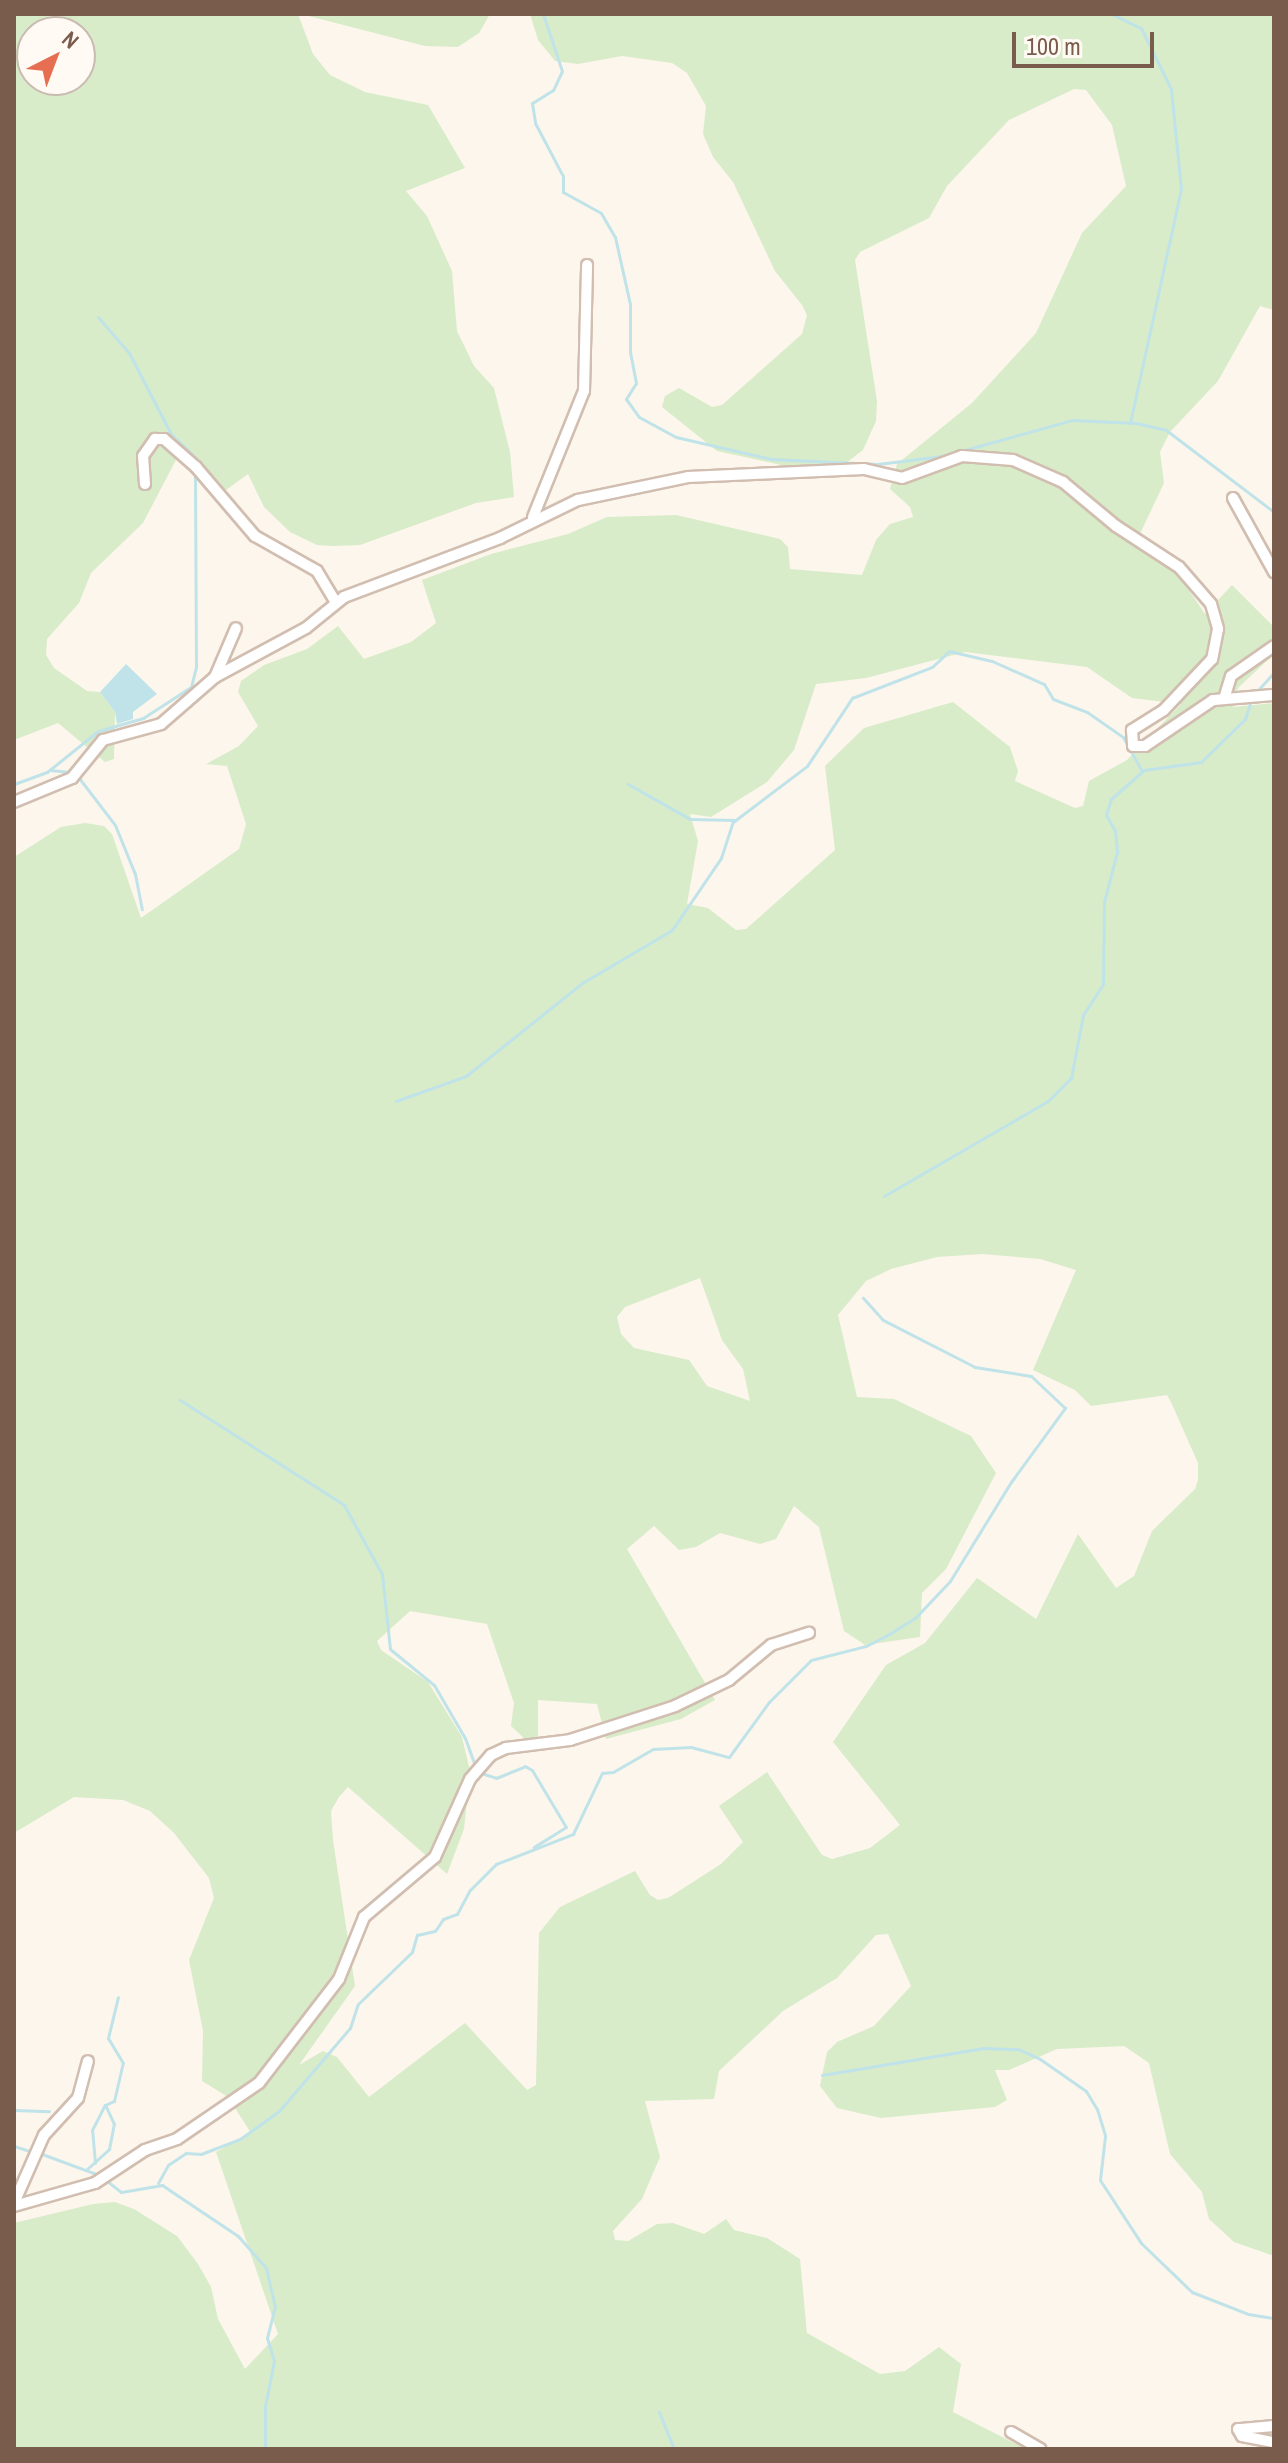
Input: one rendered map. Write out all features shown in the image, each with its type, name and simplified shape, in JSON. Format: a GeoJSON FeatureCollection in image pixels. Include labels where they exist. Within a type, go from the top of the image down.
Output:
{"type":"FeatureCollection","features":[{"type":"Feature","properties":{"kind":"street"},"geometry":{"type":"LineString","coordinates":[[532,519],[584,391],[587,265]]}},
{"type":"Feature","properties":{"kind":"street"},"geometry":{"type":"LineString","coordinates":[[145,484],[143,456],[155,439],[164,439],[196,467],[255,536],[317,571],[335,601]]}},
{"type":"Feature","properties":{"kind":"street"},"geometry":{"type":"LineString","coordinates":[[14,802],[72,778],[103,740],[161,724],[215,677],[306,628],[335,601],[410,568],[500,538],[532,519],[602,492],[688,477],[845,468],[902,478],[962,456],[1013,460],[1063,482],[1179,567],[1211,604],[1218,629],[1212,659],[1164,710],[1132,730],[1133,746],[1145,746],[1200,706],[1224,699],[1274,695]]}},
{"type":"Feature","properties":{"kind":"street"},"geometry":{"type":"LineString","coordinates":[[1233,498],[1274,572]]}},
{"type":"Feature","properties":{"kind":"street"},"geometry":{"type":"LineString","coordinates":[[215,677],[236,628]]}},
{"type":"Feature","properties":{"kind":"street"},"geometry":{"type":"LineString","coordinates":[[1224,699],[1231,676],[1274,646]]}},
{"type":"Feature","properties":{"kind":"street"},"geometry":{"type":"LineString","coordinates":[[14,2204],[95,2183],[145,2150],[177,2139],[259,2083],[339,1979],[364,1917],[435,1857],[470,1779],[491,1755],[516,1746],[570,1740],[675,1706],[714,1689],[771,1645],[809,1633]]}},
{"type":"Feature","properties":{"kind":"street"},"geometry":{"type":"LineString","coordinates":[[14,2204],[44,2135],[78,2098],[88,2061]]}},
{"type":"Feature","properties":{"kind":"street"},"geometry":{"type":"LineString","coordinates":[[1274,2426],[1238,2429],[1242,2436],[1274,2442]]}},
{"type":"Feature","properties":{"kind":"street"},"geometry":{"type":"LineString","coordinates":[[1011,2432],[1040,2449]]}},
{"type":"Feature","properties":{"kind":"green space"},"geometry":{"type":"Polygon","coordinates":[[[14,14],[298,14],[313,54],[330,75],[365,92],[428,105],[465,168],[406,191],[427,216],[452,271],[457,331],[474,366],[494,388],[510,452],[514,497],[476,503],[360,545],[317,545],[290,532],[264,507],[248,474],[222,493],[178,456],[143,523],[91,573],[79,603],[47,639],[46,655],[54,668],[87,691],[100,692],[115,712],[114,759],[105,762],[58,723],[14,740],[14,14]]]}},
{"type":"Feature","properties":{"kind":"green space"},"geometry":{"type":"Polygon","coordinates":[[[301,14],[490,14],[479,33],[458,47],[425,46],[301,14]]]}},
{"type":"Feature","properties":{"kind":"green space"},"geometry":{"type":"Polygon","coordinates":[[[530,14],[1274,14],[1274,310],[1260,306],[1218,381],[1170,432],[1160,452],[1164,483],[1138,538],[1180,577],[1205,614],[1232,585],[1274,627],[1274,654],[1239,687],[1232,701],[1233,707],[1274,703],[1274,2256],[1234,2242],[1209,2219],[1202,2192],[1170,2154],[1149,2063],[1124,2046],[1057,2049],[1009,2070],[995,2070],[1007,2100],[995,2107],[881,2118],[837,2108],[820,2086],[827,2052],[837,2042],[874,2026],[911,1986],[888,1934],[876,1935],[837,1978],[783,2011],[719,2071],[714,2099],[645,2101],[660,2157],[642,2199],[613,2231],[615,2240],[628,2241],[657,2224],[673,2223],[704,2234],[726,2219],[734,2230],[767,2238],[800,2259],[807,2333],[880,2374],[905,2371],[939,2347],[961,2364],[953,2412],[1026,2449],[14,2449],[14,2223],[93,2204],[115,2202],[134,2209],[177,2236],[198,2264],[211,2287],[218,2319],[245,2369],[278,2334],[216,2152],[251,2133],[228,2097],[202,2081],[203,2031],[189,1960],[214,1898],[209,1878],[174,1833],[150,1811],[123,1800],[74,1797],[14,1833],[14,857],[61,827],[85,823],[104,826],[112,834],[141,918],[239,849],[246,824],[227,766],[206,764],[239,746],[258,726],[238,692],[241,681],[264,665],[307,649],[338,626],[364,659],[411,642],[436,623],[422,580],[491,554],[568,534],[607,517],[676,515],[780,539],[788,547],[790,569],[862,575],[876,540],[890,524],[913,517],[910,507],[890,489],[897,464],[972,403],[1036,333],[1082,233],[1126,186],[1112,125],[1086,90],[1074,89],[1009,120],[947,186],[929,218],[860,252],[855,260],[877,401],[876,421],[863,450],[846,463],[804,470],[717,451],[662,407],[665,396],[679,388],[712,407],[722,405],[802,334],[807,315],[775,271],[733,182],[713,157],[703,134],[706,106],[687,73],[672,63],[622,56],[578,64],[555,61],[538,40],[530,14]],[[965,652],[866,678],[816,684],[794,750],[767,782],[711,817],[690,814],[698,841],[687,904],[708,908],[736,930],[746,929],[835,850],[825,766],[864,728],[953,702],[1010,747],[1018,771],[1015,781],[1075,808],[1083,806],[1089,781],[1127,760],[1181,704],[1132,698],[1087,667],[965,652]],[[982,1254],[937,1257],[891,1269],[866,1281],[838,1315],[857,1397],[894,1399],[971,1436],[996,1473],[946,1569],[922,1593],[920,1637],[865,1645],[844,1631],[819,1527],[794,1506],[776,1539],[760,1544],[720,1533],[696,1547],[679,1550],[654,1526],[627,1549],[715,1700],[681,1719],[606,1739],[597,1704],[538,1700],[538,1737],[526,1740],[511,1726],[514,1703],[487,1624],[410,1611],[377,1641],[381,1650],[428,1682],[462,1737],[470,1771],[464,1829],[447,1874],[348,1787],[339,1797],[331,1811],[333,1840],[355,1986],[299,2065],[323,2051],[337,2057],[369,2097],[465,2023],[527,2090],[536,2085],[539,1933],[560,1907],[635,1871],[650,1895],[658,1900],[668,1898],[721,1864],[743,1842],[719,1806],[767,1772],[822,1855],[832,1859],[870,1848],[900,1825],[833,1742],[886,1665],[925,1643],[977,1578],[1036,1619],[1078,1534],[1116,1588],[1134,1576],[1152,1531],[1195,1489],[1198,1480],[1198,1463],[1167,1395],[1091,1406],[1075,1390],[1033,1370],[1076,1270],[1040,1259],[982,1254]],[[700,1278],[625,1307],[617,1317],[621,1334],[634,1348],[689,1360],[707,1386],[750,1401],[743,1369],[722,1340],[700,1278]]]}},
{"type":"Feature","properties":{"kind":"water"},"geometry":{"type":"Polygon","coordinates":[[[126,664],[157,694],[133,712],[133,719],[117,724],[115,712],[100,692],[126,664]]]}},
{"type":"Feature","properties":{"kind":"waterway"},"geometry":{"type":"LineString","coordinates":[[543,14],[562,71],[553,90],[532,103],[535,123],[563,176],[563,192],[601,213],[615,237],[630,304],[630,352],[636,383],[626,399],[639,417],[676,437],[771,459],[878,464],[950,455]]}},
{"type":"Feature","properties":{"kind":"waterway"},"geometry":{"type":"LineString","coordinates":[[1112,14],[1141,28],[1171,89],[1181,189],[1130,422]]}},
{"type":"Feature","properties":{"kind":"waterway"},"geometry":{"type":"LineString","coordinates":[[98,317],[129,353],[171,434],[191,453]]}},
{"type":"Feature","properties":{"kind":"waterway"},"geometry":{"type":"LineString","coordinates":[[961,451],[1072,420],[1136,423],[1166,430],[1274,512]]}},
{"type":"Feature","properties":{"kind":"waterway"},"geometry":{"type":"LineString","coordinates":[[14,784],[47,772],[98,731],[143,718],[191,687],[196,667],[195,473]]}},
{"type":"Feature","properties":{"kind":"waterway"},"geometry":{"type":"LineString","coordinates":[[396,1101],[466,1076],[582,983],[672,930],[721,858],[733,822],[807,766],[852,698],[932,667],[949,651],[992,661],[1044,684],[1053,699],[1087,712],[1123,737],[1142,771]]}},
{"type":"Feature","properties":{"kind":"waterway"},"geometry":{"type":"LineString","coordinates":[[1258,690],[1274,672]]}},
{"type":"Feature","properties":{"kind":"waterway"},"geometry":{"type":"LineString","coordinates":[[884,1196],[1048,1101],[1071,1078],[1083,1015],[1103,984],[1104,902],[1117,852],[1115,831],[1106,815],[1111,799],[1144,770],[1201,762],[1245,719],[1251,701]]}},
{"type":"Feature","properties":{"kind":"waterway"},"geometry":{"type":"LineString","coordinates":[[50,770],[70,772]]}},
{"type":"Feature","properties":{"kind":"waterway"},"geometry":{"type":"LineString","coordinates":[[79,778],[115,825],[135,874],[142,909]]}},
{"type":"Feature","properties":{"kind":"waterway"},"geometry":{"type":"LineString","coordinates":[[628,784],[690,819],[736,820]]}},
{"type":"Feature","properties":{"kind":"waterway"},"geometry":{"type":"LineString","coordinates":[[158,2183],[168,2165],[186,2153],[201,2154],[240,2139],[279,2111],[350,2028],[358,2004],[412,1952],[417,1935],[435,1931],[443,1919],[457,1914],[470,1890],[496,1864],[573,1834],[602,1773],[613,1772],[653,1749],[691,1747],[729,1757],[769,1702],[811,1660],[866,1646],[886,1636],[915,1618],[950,1581],[1011,1482],[1065,1408],[1031,1376],[975,1367],[883,1320],[863,1298]]}},
{"type":"Feature","properties":{"kind":"waterway"},"geometry":{"type":"LineString","coordinates":[[180,1400],[344,1505],[382,1574],[390,1649],[434,1685],[465,1738],[474,1763]]}},
{"type":"Feature","properties":{"kind":"waterway"},"geometry":{"type":"LineString","coordinates":[[481,1773],[496,1778],[525,1766],[532,1770],[566,1827],[534,1847]]}},
{"type":"Feature","properties":{"kind":"waterway"},"geometry":{"type":"LineString","coordinates":[[95,2163],[92,2130],[105,2105],[114,2101],[123,2063],[108,2038],[118,1997]]}},
{"type":"Feature","properties":{"kind":"waterway"},"geometry":{"type":"LineString","coordinates":[[822,2075],[984,2048],[1018,2049],[1040,2059],[1086,2091],[1097,2109],[1105,2136],[1100,2180],[1141,2243],[1192,2292],[1248,2314],[1274,2318]]}},
{"type":"Feature","properties":{"kind":"waterway"},"geometry":{"type":"LineString","coordinates":[[87,2169],[109,2149],[114,2124],[105,2105]]}},
{"type":"Feature","properties":{"kind":"waterway"},"geometry":{"type":"LineString","coordinates":[[14,2110],[49,2111]]}},
{"type":"Feature","properties":{"kind":"waterway"},"geometry":{"type":"LineString","coordinates":[[14,2146],[32,2152]]}},
{"type":"Feature","properties":{"kind":"waterway"},"geometry":{"type":"LineString","coordinates":[[42,2154],[99,2175]]}},
{"type":"Feature","properties":{"kind":"waterway"},"geometry":{"type":"LineString","coordinates":[[107,2181],[121,2192],[162,2185],[238,2236],[266,2268],[275,2306],[267,2338],[274,2361],[265,2406],[265,2449]]}},
{"type":"Feature","properties":{"kind":"waterway"},"geometry":{"type":"LineString","coordinates":[[659,2412],[674,2449]]}}]}
